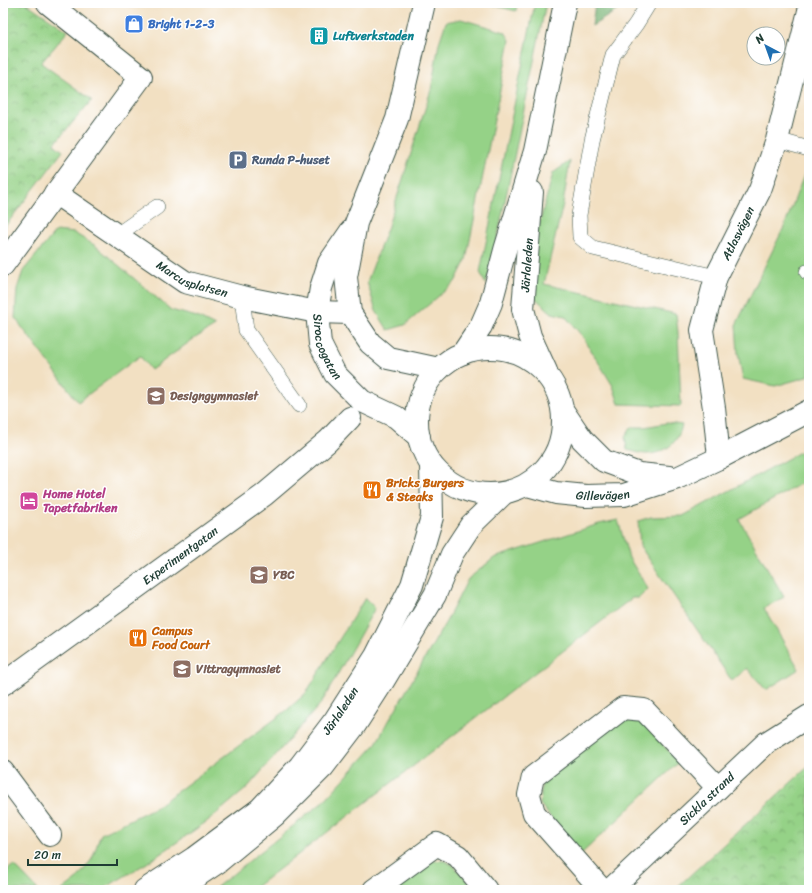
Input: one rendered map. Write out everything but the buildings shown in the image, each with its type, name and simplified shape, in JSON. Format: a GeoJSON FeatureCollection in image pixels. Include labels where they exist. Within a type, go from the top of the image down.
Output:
{"type":"FeatureCollection","features":[{"type":"Feature","properties":{"kind":"street"},"geometry":{"type":"LineString","coordinates":[[3,265],[141,77],[48,3]]}},
{"type":"Feature","properties":{"kind":"street","name":"Siroccogatan"},"geometry":{"type":"LineString","coordinates":[[424,3],[397,119],[356,223],[346,276],[350,313],[370,343],[388,358],[439,369]]}},
{"type":"Feature","properties":{"kind":"street","name":"Järlaleden"},"geometry":{"type":"LineString","coordinates":[[464,353],[481,326],[492,303],[505,250],[535,151],[565,3]]}},
{"type":"Feature","properties":{"kind":"street","name":"Atlasvägen"},"geometry":{"type":"LineString","coordinates":[[719,458],[714,408],[702,330],[716,277],[760,190],[777,140],[809,11]]}},
{"type":"Feature","properties":{"kind":"street","name":"Järlaleden"},"geometry":{"type":"LineString","coordinates":[[535,151],[523,309],[530,336],[548,375],[558,392],[563,411]]}},
{"type":"Feature","properties":{"kind":"street","name":"Marcusplatsen"},"geometry":{"type":"LineString","coordinates":[[55,193],[185,282],[242,297],[317,312],[350,313]]}},
{"type":"Feature","properties":{"kind":"street","name":"Siroccogatan"},"geometry":{"type":"LineString","coordinates":[[356,223],[329,263],[317,312],[320,344],[335,374],[362,401],[396,417],[419,437]]}},
{"type":"Feature","properties":{"kind":"street"},"geometry":{"type":"LineString","coordinates":[[548,375],[524,356],[494,348],[464,353],[439,369],[424,389],[417,412],[419,437],[431,465],[451,483],[476,493],[504,493],[527,485],[544,471],[556,453],[563,432],[563,411]]}},
{"type":"Feature","properties":{"kind":"street","name":"Gillevägen"},"geometry":{"type":"LineString","coordinates":[[563,411],[582,439],[604,461],[639,474],[677,478]]}},
{"type":"Feature","properties":{"kind":"street","name":"Gillevägen"},"geometry":{"type":"LineString","coordinates":[[527,485],[556,493],[586,496],[624,495],[677,478],[809,411]]}},
{"type":"Feature","properties":{"kind":"street","name":"Experimentgatan"},"geometry":{"type":"LineString","coordinates":[[3,684],[264,495],[328,441],[350,418]]}},
{"type":"Feature","properties":{"kind":"street","name":"Järlaleden"},"geometry":{"type":"LineString","coordinates":[[145,890],[194,858],[260,809],[300,766],[336,720],[376,656],[412,586],[432,517],[431,465]]}},
{"type":"Feature","properties":{"kind":"street","name":"Järlaleden"},"geometry":{"type":"LineString","coordinates":[[176,890],[218,862],[275,815],[323,767],[355,725],[436,595],[452,554],[467,531],[471,525],[504,493]]}},
{"type":"Feature","properties":{"kind":"street"},"geometry":{"type":"LineString","coordinates":[[602,890],[534,813],[529,794],[533,778],[623,708],[644,710],[718,788]]}},
{"type":"Feature","properties":{"kind":"street","name":"Sickla strand"},"geometry":{"type":"LineString","coordinates":[[610,890],[766,743],[809,716]]}},
{"type":"Feature","properties":{"kind":"street"},"geometry":{"type":"LineString","coordinates":[[3,772],[50,835]]}},
{"type":"Feature","properties":{"kind":"street"},"geometry":{"type":"LineString","coordinates":[[374,890],[437,844],[458,856],[486,890]]}},
{"type":"Feature","properties":{"kind":"lane"},"geometry":{"type":"LineString","coordinates":[[649,3],[636,24],[613,55],[592,140],[579,215],[580,237],[593,248],[716,277]]}},
{"type":"Feature","properties":{"kind":"lane"},"geometry":{"type":"LineString","coordinates":[[777,140],[809,149]]}},
{"type":"Feature","properties":{"kind":"lane"},"geometry":{"type":"LineString","coordinates":[[117,235],[157,207]]}},
{"type":"Feature","properties":{"kind":"lane"},"geometry":{"type":"LineString","coordinates":[[242,297],[246,330],[299,405]]}},
{"type":"Feature","properties":{"kind":"green space"},"geometry":{"type":"Polygon","coordinates":[[[3,3],[26,3],[68,31],[41,63],[92,100],[54,144],[63,151],[3,229],[3,3]]]}},
{"type":"Feature","properties":{"kind":"green space"},"geometry":{"type":"Polygon","coordinates":[[[483,3],[517,3],[516,11],[483,3]]]}},
{"type":"Feature","properties":{"kind":"green space"},"geometry":{"type":"Polygon","coordinates":[[[535,3],[546,3],[498,235],[486,285],[480,272],[535,3]]]}},
{"type":"Feature","properties":{"kind":"green space"},"geometry":{"type":"Polygon","coordinates":[[[595,3],[629,3],[592,26],[595,3]]]}},
{"type":"Feature","properties":{"kind":"green space"},"geometry":{"type":"Polygon","coordinates":[[[461,19],[505,32],[510,40],[466,260],[455,282],[405,325],[388,330],[376,311],[367,282],[388,226],[431,90],[439,43],[446,22],[461,19]]]}},
{"type":"Feature","properties":{"kind":"green space"},"geometry":{"type":"Polygon","coordinates":[[[570,161],[563,204],[544,284],[676,314],[681,406],[619,404],[613,386],[583,337],[565,316],[552,313],[535,298],[531,277],[536,236],[553,173],[570,161]]]}},
{"type":"Feature","properties":{"kind":"green space"},"geometry":{"type":"Polygon","coordinates":[[[807,167],[809,168],[809,375],[775,386],[743,379],[738,353],[736,325],[785,225],[807,167]]]}},
{"type":"Feature","properties":{"kind":"green space"},"geometry":{"type":"Polygon","coordinates":[[[56,231],[74,233],[96,246],[171,310],[197,317],[215,326],[192,340],[151,370],[140,356],[78,402],[15,318],[17,289],[23,271],[56,231]]]}},
{"type":"Feature","properties":{"kind":"green space"},"geometry":{"type":"Polygon","coordinates":[[[667,423],[682,425],[677,438],[669,447],[653,454],[644,454],[627,450],[625,436],[632,427],[644,427],[667,423]]]}},
{"type":"Feature","properties":{"kind":"green space"},"geometry":{"type":"Polygon","coordinates":[[[809,447],[809,479],[739,519],[784,597],[764,608],[799,669],[766,690],[747,668],[732,681],[640,546],[638,521],[651,517],[683,516],[809,447]]]}},
{"type":"Feature","properties":{"kind":"green space"},"geometry":{"type":"Polygon","coordinates":[[[618,520],[629,558],[648,589],[639,598],[632,598],[252,890],[213,890],[323,802],[375,745],[447,620],[468,579],[494,558],[599,524],[618,520]]]}},
{"type":"Feature","properties":{"kind":"green space"},"geometry":{"type":"Polygon","coordinates":[[[365,598],[375,608],[322,702],[247,788],[209,820],[147,863],[101,890],[62,890],[77,879],[92,859],[101,834],[156,807],[286,711],[306,693],[365,598]]]}},
{"type":"Feature","properties":{"kind":"green space"},"geometry":{"type":"Polygon","coordinates":[[[620,719],[639,719],[679,762],[580,855],[540,804],[542,783],[620,719]]]}},
{"type":"Feature","properties":{"kind":"green space"},"geometry":{"type":"Polygon","coordinates":[[[809,766],[809,890],[674,890],[809,766]]]}},
{"type":"Feature","properties":{"kind":"green space"},"geometry":{"type":"Polygon","coordinates":[[[433,860],[445,861],[453,865],[476,890],[388,890],[419,867],[433,860]]]}},
{"type":"Feature","properties":{"kind":"green space"},"geometry":{"type":"Polygon","coordinates":[[[14,865],[38,890],[3,890],[3,873],[14,865]]]}},
{"type":"Feature","properties":{"kind":"place","name":"Bright 1-2-3"},"geometry":{"type":"Point","coordinates":[134,24]}},
{"type":"Feature","properties":{"kind":"place","name":"Luftverkstaden"},"geometry":{"type":"Point","coordinates":[319,36]}},
{"type":"Feature","properties":{"kind":"place","name":"Runda P-huset"},"geometry":{"type":"Point","coordinates":[238,160]}},
{"type":"Feature","properties":{"kind":"place","name":"Designgymnasiet"},"geometry":{"type":"Point","coordinates":[156,396]}},
{"type":"Feature","properties":{"kind":"place","name":"Bricks Burgers & Steaks"},"geometry":{"type":"Point","coordinates":[372,490]}},
{"type":"Feature","properties":{"kind":"place","name":"Home Hotel Tapetfabriken"},"geometry":{"type":"Point","coordinates":[29,501]}},
{"type":"Feature","properties":{"kind":"place","name":"YBC"},"geometry":{"type":"Point","coordinates":[259,575]}},
{"type":"Feature","properties":{"kind":"place","name":"Campus Food Court"},"geometry":{"type":"Point","coordinates":[138,638]}},
{"type":"Feature","properties":{"kind":"place","name":"Vittragymnasiet"},"geometry":{"type":"Point","coordinates":[182,669]}}]}
